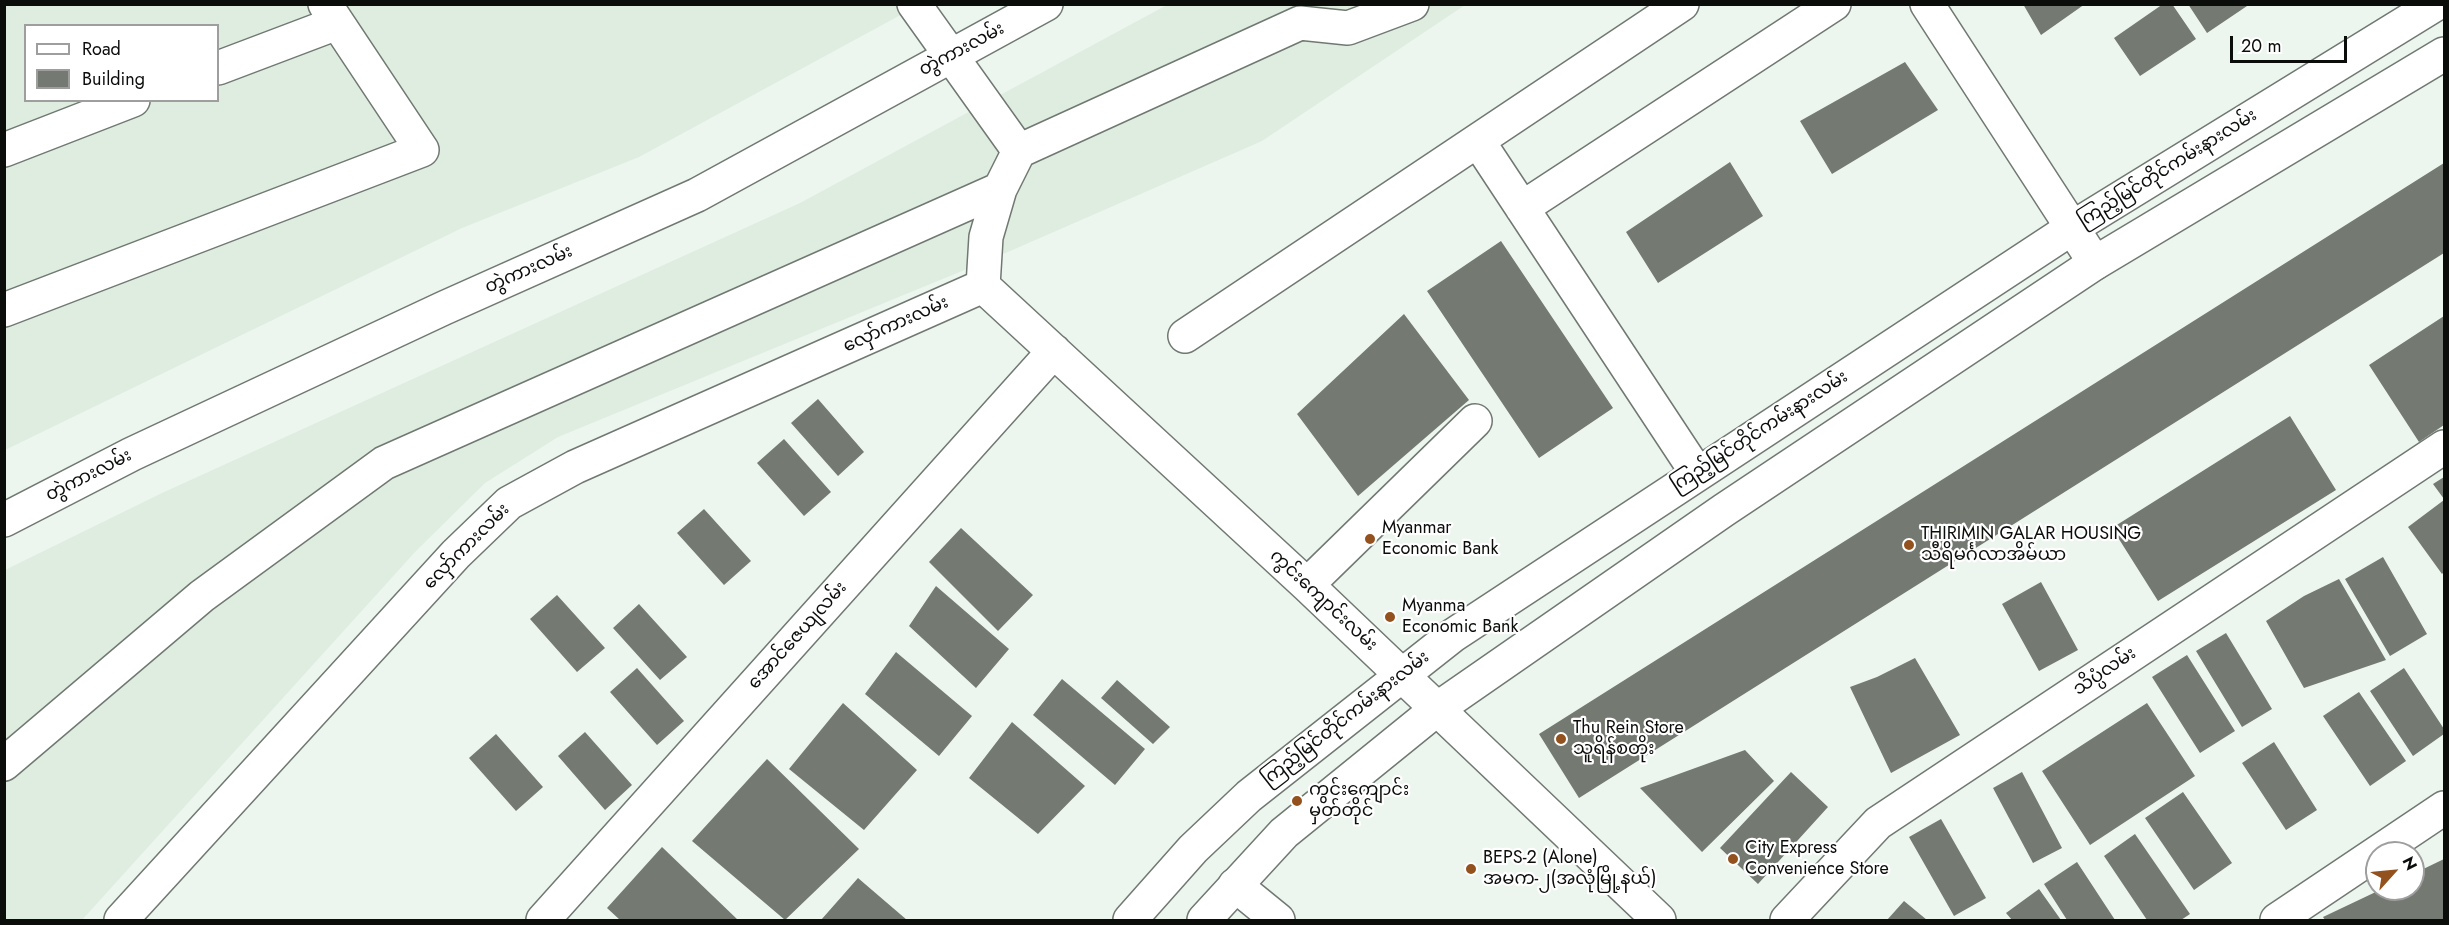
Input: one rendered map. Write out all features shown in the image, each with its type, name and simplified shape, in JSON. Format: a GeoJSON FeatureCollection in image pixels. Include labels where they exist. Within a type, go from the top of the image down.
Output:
{"type":"FeatureCollection","features":[{"type":"Feature","properties":{"kind":"street"},"geometry":{"type":"LineString","coordinates":[[914,4],[1019,151]]}},
{"type":"Feature","properties":{"kind":"street","name":"တွဲကားလမ်း"},"geometry":{"type":"LineString","coordinates":[[4,520],[132,454],[444,308],[697,195],[949,55],[1046,4]]}},
{"type":"Feature","properties":{"kind":"street"},"geometry":{"type":"LineString","coordinates":[[983,286],[986,237],[1000,189],[1019,151],[1300,23],[1348,28],[1412,4]]}},
{"type":"Feature","properties":{"kind":"street"},"geometry":{"type":"LineString","coordinates":[[1185,336],[1682,4]]}},
{"type":"Feature","properties":{"kind":"street"},"geometry":{"type":"LineString","coordinates":[[1522,208],[1834,4]]}},
{"type":"Feature","properties":{"kind":"street"},"geometry":{"type":"LineString","coordinates":[[1927,4],[2095,263]]}},
{"type":"Feature","properties":{"kind":"street","name":"ကြည့်မြင်တိုင်ကမ်းနားလမ်း"},"geometry":{"type":"LineString","coordinates":[[1130,921],[1192,849],[1249,796],[1452,636],[1696,473],[2072,228],[2436,4]]}},
{"type":"Feature","properties":{"kind":"street"},"geometry":{"type":"LineString","coordinates":[[4,310],[422,150],[331,14],[219,68]]}},
{"type":"Feature","properties":{"kind":"street"},"geometry":{"type":"LineString","coordinates":[[1204,921],[1284,833],[1437,709],[1724,510],[2095,263],[2445,54]]}},
{"type":"Feature","properties":{"kind":"street"},"geometry":{"type":"LineString","coordinates":[[4,150],[128,102]]}},
{"type":"Feature","properties":{"kind":"street"},"geometry":{"type":"LineString","coordinates":[[1478,141],[1696,473]]}},
{"type":"Feature","properties":{"kind":"street"},"geometry":{"type":"LineString","coordinates":[[4,764],[201,596],[384,464],[1000,189]]}},
{"type":"Feature","properties":{"kind":"street","name":"ကွင်းကျောင်းလမ်း"},"geometry":{"type":"LineString","coordinates":[[983,286],[1307,585],[1659,921]]}},
{"type":"Feature","properties":{"kind":"street","name":"လှော်ကားလမ်း"},"geometry":{"type":"LineString","coordinates":[[121,921],[456,554],[509,503],[575,467],[983,286]]}},
{"type":"Feature","properties":{"kind":"street"},"geometry":{"type":"LineString","coordinates":[[1889,348],[1912,386]]}},
{"type":"Feature","properties":{"kind":"street","name":"အောင်ဇေယျလမ်း"},"geometry":{"type":"LineString","coordinates":[[543,921],[1054,351]]}},
{"type":"Feature","properties":{"kind":"street"},"geometry":{"type":"LineString","coordinates":[[1307,585],[1475,421]]}},
{"type":"Feature","properties":{"kind":"street","name":"သိပ္ပံလမ်း"},"geometry":{"type":"LineString","coordinates":[[1787,921],[1878,823],[2445,447]]}},
{"type":"Feature","properties":{"kind":"street"},"geometry":{"type":"LineString","coordinates":[[2277,921],[2445,807]]}},
{"type":"Feature","properties":{"kind":"street"},"geometry":{"type":"LineString","coordinates":[[1235,885],[1278,921]]}},
{"type":"Feature","properties":{"kind":"shaded area"},"geometry":{"type":"Polygon","coordinates":[[[5,5],[919,5],[639,157],[462,228],[5,450],[5,5]]]}},
{"type":"Feature","properties":{"kind":"shaded area"},"geometry":{"type":"Polygon","coordinates":[[[1167,5],[1465,5],[1262,141],[1001,255],[558,437],[485,483],[415,552],[82,920],[5,920],[5,570],[162,493],[800,203],[1167,5]]]}},
{"type":"Feature","properties":{"kind":"building"},"geometry":{"type":"Polygon","coordinates":[[[2023,4],[2085,4],[2041,35],[2023,4]]]}},
{"type":"Feature","properties":{"kind":"building"},"geometry":{"type":"Polygon","coordinates":[[[2163,4],[2172,4],[2196,39],[2140,76],[2114,38],[2163,4]]]}},
{"type":"Feature","properties":{"kind":"building"},"geometry":{"type":"Polygon","coordinates":[[[2188,4],[2250,4],[2207,33],[2188,4]]]}},
{"type":"Feature","properties":{"kind":"building"},"geometry":{"type":"Polygon","coordinates":[[[1905,62],[1938,110],[1832,174],[1800,121],[1905,62]]]}},
{"type":"Feature","properties":{"kind":"building"},"geometry":{"type":"Polygon","coordinates":[[[1730,162],[1763,216],[1658,283],[1626,232],[1730,162]]]}},
{"type":"Feature","properties":{"kind":"building","name":"THIRIMIN GALAR HOUSING သီရိမင်္ဂလာအိမ်ယာ"},"geometry":{"type":"Polygon","coordinates":[[[2444,163],[2444,253],[1579,798],[1539,734],[2444,163]]]}},
{"type":"Feature","properties":{"kind":"building"},"geometry":{"type":"Polygon","coordinates":[[[1501,241],[1613,408],[1539,458],[1427,291],[1501,241]]]}},
{"type":"Feature","properties":{"kind":"building"},"geometry":{"type":"Polygon","coordinates":[[[1404,314],[1469,400],[1358,496],[1297,414],[1404,314]]]}},
{"type":"Feature","properties":{"kind":"building"},"geometry":{"type":"Polygon","coordinates":[[[2444,316],[2444,425],[2419,442],[2369,365],[2444,316]]]}},
{"type":"Feature","properties":{"kind":"building"},"geometry":{"type":"Polygon","coordinates":[[[818,399],[864,452],[838,476],[791,423],[818,399]]]}},
{"type":"Feature","properties":{"kind":"building"},"geometry":{"type":"Polygon","coordinates":[[[2290,416],[2336,490],[2158,601],[2112,528],[2290,416]]]}},
{"type":"Feature","properties":{"kind":"building"},"geometry":{"type":"Polygon","coordinates":[[[784,439],[831,492],[804,516],[757,463],[784,439]]]}},
{"type":"Feature","properties":{"kind":"building"},"geometry":{"type":"Polygon","coordinates":[[[2444,477],[2444,499],[2433,484],[2444,477]]]}},
{"type":"Feature","properties":{"kind":"building"},"geometry":{"type":"Polygon","coordinates":[[[2444,500],[2444,572],[2442,574],[2408,527],[2444,500]]]}},
{"type":"Feature","properties":{"kind":"building"},"geometry":{"type":"Polygon","coordinates":[[[704,509],[751,561],[724,585],[677,533],[704,509]]]}},
{"type":"Feature","properties":{"kind":"building"},"geometry":{"type":"Polygon","coordinates":[[[961,528],[1033,595],[998,631],[929,562],[961,528]]]}},
{"type":"Feature","properties":{"kind":"building"},"geometry":{"type":"Polygon","coordinates":[[[2383,557],[2427,634],[2390,656],[2345,579],[2383,557]]]}},
{"type":"Feature","properties":{"kind":"building"},"geometry":{"type":"Polygon","coordinates":[[[2339,579],[2386,660],[2304,688],[2266,621],[2304,596],[2339,579]]]}},
{"type":"Feature","properties":{"kind":"building"},"geometry":{"type":"Polygon","coordinates":[[[2041,582],[2078,650],[2039,671],[2002,604],[2041,582]]]}},
{"type":"Feature","properties":{"kind":"building"},"geometry":{"type":"Polygon","coordinates":[[[936,586],[1009,649],[976,688],[909,626],[936,586]]]}},
{"type":"Feature","properties":{"kind":"building"},"geometry":{"type":"Polygon","coordinates":[[[557,595],[605,648],[577,672],[530,619],[557,595]]]}},
{"type":"Feature","properties":{"kind":"building"},"geometry":{"type":"Polygon","coordinates":[[[639,604],[687,657],[660,680],[613,628],[639,604]]]}},
{"type":"Feature","properties":{"kind":"building"},"geometry":{"type":"Polygon","coordinates":[[[2226,633],[2272,709],[2242,727],[2196,651],[2226,633]]]}},
{"type":"Feature","properties":{"kind":"building"},"geometry":{"type":"Polygon","coordinates":[[[896,652],[972,716],[939,756],[865,694],[896,652]]]}},
{"type":"Feature","properties":{"kind":"building"},"geometry":{"type":"Polygon","coordinates":[[[2187,655],[2235,731],[2200,753],[2152,677],[2187,655]]]}},
{"type":"Feature","properties":{"kind":"building"},"geometry":{"type":"Polygon","coordinates":[[[1915,658],[1960,735],[1891,773],[1850,687],[1877,677],[1915,658]]]}},
{"type":"Feature","properties":{"kind":"building"},"geometry":{"type":"Polygon","coordinates":[[[637,668],[684,721],[657,745],[610,692],[637,668]]]}},
{"type":"Feature","properties":{"kind":"building"},"geometry":{"type":"Polygon","coordinates":[[[2404,668],[2444,729],[2444,734],[2413,756],[2370,691],[2404,668]]]}},
{"type":"Feature","properties":{"kind":"building"},"geometry":{"type":"Polygon","coordinates":[[[1062,679],[1145,749],[1115,785],[1033,715],[1062,679]]]}},
{"type":"Feature","properties":{"kind":"building"},"geometry":{"type":"Polygon","coordinates":[[[1117,680],[1170,727],[1153,744],[1101,698],[1117,680]]]}},
{"type":"Feature","properties":{"kind":"building"},"geometry":{"type":"Polygon","coordinates":[[[2359,692],[2406,761],[2370,786],[2323,716],[2359,692]]]}},
{"type":"Feature","properties":{"kind":"building"},"geometry":{"type":"Polygon","coordinates":[[[843,703],[917,770],[864,830],[789,769],[843,703]]]}},
{"type":"Feature","properties":{"kind":"building"},"geometry":{"type":"Polygon","coordinates":[[[2147,703],[2195,776],[2090,845],[2042,771],[2147,703]]]}},
{"type":"Feature","properties":{"kind":"building"},"geometry":{"type":"Polygon","coordinates":[[[1012,722],[1085,786],[1038,834],[969,778],[1012,722]]]}},
{"type":"Feature","properties":{"kind":"building"},"geometry":{"type":"Polygon","coordinates":[[[585,732],[632,785],[605,810],[558,756],[585,732]]]}},
{"type":"Feature","properties":{"kind":"building"},"geometry":{"type":"Polygon","coordinates":[[[496,734],[543,787],[516,811],[469,758],[496,734]]]}},
{"type":"Feature","properties":{"kind":"building"},"geometry":{"type":"Polygon","coordinates":[[[2274,742],[2317,810],[2286,830],[2242,763],[2274,742]]]}},
{"type":"Feature","properties":{"kind":"building"},"geometry":{"type":"Polygon","coordinates":[[[1745,750],[1774,781],[1702,852],[1640,788],[1745,750]]]}},
{"type":"Feature","properties":{"kind":"building"},"geometry":{"type":"Polygon","coordinates":[[[767,759],[859,849],[785,920],[692,841],[767,759]]]}},
{"type":"Feature","properties":{"kind":"building"},"geometry":{"type":"Polygon","coordinates":[[[1791,772],[1828,807],[1758,884],[1720,848],[1791,772]]]}},
{"type":"Feature","properties":{"kind":"building"},"geometry":{"type":"Polygon","coordinates":[[[2022,772],[2062,848],[2033,863],[1993,788],[2022,772]]]}},
{"type":"Feature","properties":{"kind":"building"},"geometry":{"type":"Polygon","coordinates":[[[2183,792],[2232,863],[2194,890],[2145,818],[2183,792]]]}},
{"type":"Feature","properties":{"kind":"building"},"geometry":{"type":"Polygon","coordinates":[[[1941,819],[1986,898],[1954,916],[1909,837],[1941,819]]]}},
{"type":"Feature","properties":{"kind":"building"},"geometry":{"type":"Polygon","coordinates":[[[2135,834],[2190,914],[2181,920],[2147,920],[2104,856],[2135,834]]]}},
{"type":"Feature","properties":{"kind":"building"},"geometry":{"type":"Polygon","coordinates":[[[662,847],[738,920],[620,920],[607,908],[662,847]]]}},
{"type":"Feature","properties":{"kind":"building"},"geometry":{"type":"Polygon","coordinates":[[[2444,859],[2444,920],[2325,920],[2323,917],[2365,897],[2365,901],[2425,901],[2425,868],[2444,859]]]}},
{"type":"Feature","properties":{"kind":"building"},"geometry":{"type":"Polygon","coordinates":[[[2077,862],[2115,920],[2067,920],[2044,884],[2077,862]]]}},
{"type":"Feature","properties":{"kind":"building"},"geometry":{"type":"Polygon","coordinates":[[[858,878],[907,920],[821,920],[858,878]]]}},
{"type":"Feature","properties":{"kind":"building"},"geometry":{"type":"Polygon","coordinates":[[[2039,889],[2061,920],[2012,920],[2006,913],[2039,889]]]}},
{"type":"Feature","properties":{"kind":"building"},"geometry":{"type":"Polygon","coordinates":[[[1904,901],[1927,920],[1887,920],[1904,901]]]}},
{"type":"Feature","properties":{"kind":"place","name":"Myanmar Economic Bank"},"geometry":{"type":"Point","coordinates":[1370,539]}},
{"type":"Feature","properties":{"kind":"place","name":"THIRIMIN GALAR HOUSING သီရိမင်္ဂလာအိမ်ယာ"},"geometry":{"type":"Point","coordinates":[1909,545]}},
{"type":"Feature","properties":{"kind":"place","name":"Myanma Economic Bank"},"geometry":{"type":"Point","coordinates":[1390,617]}},
{"type":"Feature","properties":{"kind":"place","name":"Thu Rein Store သူရိန်စတိုး"},"geometry":{"type":"Point","coordinates":[1561,739]}},
{"type":"Feature","properties":{"kind":"place","name":"ကွင်းကျောင်း မှတ်တိုင်"},"geometry":{"type":"Point","coordinates":[1297,801]}},
{"type":"Feature","properties":{"kind":"place","name":"City Express Convenience Store"},"geometry":{"type":"Point","coordinates":[1733,859]}},
{"type":"Feature","properties":{"kind":"place","name":"BEPS-2 (Alone) အမက-၂(အလုံမြို့နယ်)"},"geometry":{"type":"Point","coordinates":[1471,869]}}]}
